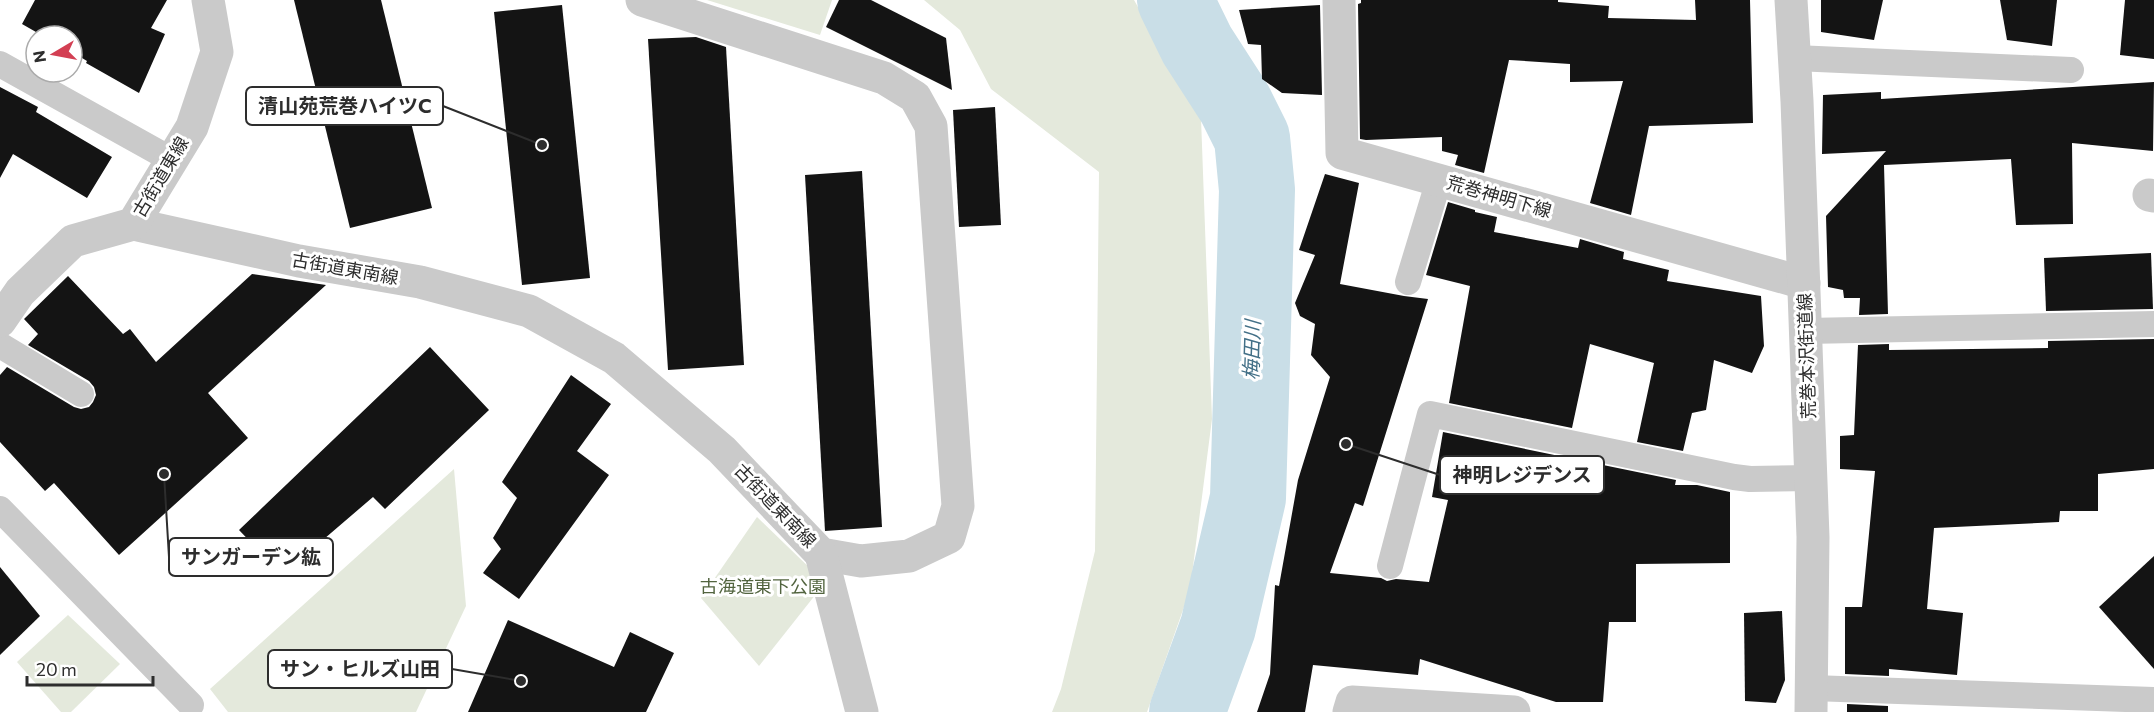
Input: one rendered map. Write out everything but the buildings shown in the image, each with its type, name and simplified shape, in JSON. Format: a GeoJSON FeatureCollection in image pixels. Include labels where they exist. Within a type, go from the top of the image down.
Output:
{"type":"FeatureCollection","features":[{"type":"Feature","properties":{"kind":"street","name":"古街道東線"},"geometry":{"type":"LineString","coordinates":[[0,321],[20,292],[73,240],[133,224],[192,127],[217,52],[208,0]]}},
{"type":"Feature","properties":{"kind":"street","name":"古街道東南線"},"geometry":{"type":"LineString","coordinates":[[133,224],[299,261],[420,282],[529,312],[614,358],[722,450],[821,554],[861,561],[909,556],[949,537],[958,506],[932,126],[915,97],[885,78],[642,0]]}},
{"type":"Feature","properties":{"kind":"street","name":"荒巻神明下線"},"geometry":{"type":"LineString","coordinates":[[1339,0],[1342,153],[1804,283]]}},
{"type":"Feature","properties":{"kind":"street","name":"荒巻本沢街道線"},"geometry":{"type":"LineString","coordinates":[[1791,0],[1813,537],[1811,700]]}},
{"type":"Feature","properties":{"kind":"street"},"geometry":{"type":"LineString","coordinates":[[821,554],[862,712]]}},
{"type":"Feature","properties":{"kind":"street"},"geometry":{"type":"LineString","coordinates":[[1349,712],[1352,702],[1514,712]]}},
{"type":"Feature","properties":{"kind":"lane"},"geometry":{"type":"LineString","coordinates":[[1795,58],[2071,70]]}},
{"type":"Feature","properties":{"kind":"lane"},"geometry":{"type":"LineString","coordinates":[[0,64],[172,160]]}},
{"type":"Feature","properties":{"kind":"lane"},"geometry":{"type":"LineString","coordinates":[[1408,282],[1439,180]]}},
{"type":"Feature","properties":{"kind":"lane"},"geometry":{"type":"LineString","coordinates":[[1806,331],[2154,324]]}},
{"type":"Feature","properties":{"kind":"lane"},"geometry":{"type":"LineString","coordinates":[[0,345],[81,394]]}},
{"type":"Feature","properties":{"kind":"lane"},"geometry":{"type":"LineString","coordinates":[[1390,566],[1430,414],[1734,477],[1811,478]]}},
{"type":"Feature","properties":{"kind":"lane"},"geometry":{"type":"LineString","coordinates":[[0,509],[191,705]]}},
{"type":"Feature","properties":{"kind":"lane"},"geometry":{"type":"LineString","coordinates":[[1811,700],[2154,700]]}},
{"type":"Feature","properties":{"kind":"green space"},"geometry":{"type":"Polygon","coordinates":[[[707,0],[832,0],[820,35],[707,0]]]}},
{"type":"Feature","properties":{"kind":"green space"},"geometry":{"type":"Polygon","coordinates":[[[924,0],[1134,0],[1201,118],[1212,419],[1190,590],[1147,712],[1052,712],[1061,689],[1095,551],[1099,172],[991,89],[960,30],[924,0]]]}},
{"type":"Feature","properties":{"kind":"green space"},"geometry":{"type":"Polygon","coordinates":[[[454,469],[466,606],[416,712],[228,712],[210,689],[454,469]]]}},
{"type":"Feature","properties":{"kind":"green space","name":"古海道東下公園"},"geometry":{"type":"Polygon","coordinates":[[[757,517],[816,574],[816,594],[759,666],[701,598],[757,517]]]}},
{"type":"Feature","properties":{"kind":"green space"},"geometry":{"type":"Polygon","coordinates":[[[68,615],[120,664],[71,712],[61,712],[17,662],[68,615]]]}},
{"type":"Feature","properties":{"kind":"waterway","name":"梅田川"},"geometry":{"type":"LineString","coordinates":[[1175,0],[1197,45],[1235,104],[1252,138],[1257,190],[1248,498],[1218,627],[1187,712]]}},
{"type":"Feature","properties":{"kind":"place","name":"清山苑荒巻ハイツC"},"geometry":{"type":"Point","coordinates":[542,145]}},
{"type":"Feature","properties":{"kind":"place","name":"神明レジデンス"},"geometry":{"type":"Point","coordinates":[1346,444]}},
{"type":"Feature","properties":{"kind":"place","name":"サンガーデン紘"},"geometry":{"type":"Point","coordinates":[164,474]}},
{"type":"Feature","properties":{"kind":"place","name":"サン・ヒルズ山田"},"geometry":{"type":"Point","coordinates":[521,681]}}]}
